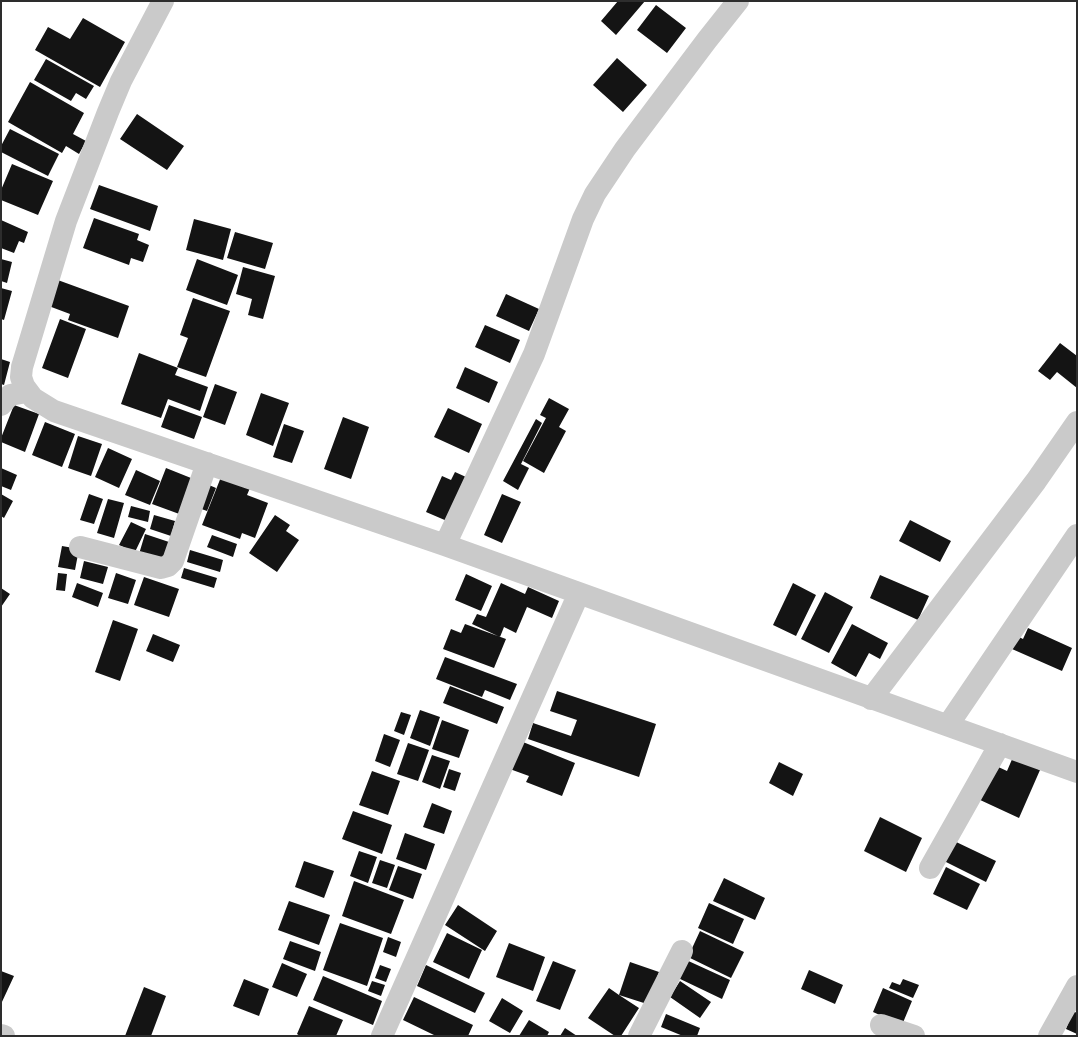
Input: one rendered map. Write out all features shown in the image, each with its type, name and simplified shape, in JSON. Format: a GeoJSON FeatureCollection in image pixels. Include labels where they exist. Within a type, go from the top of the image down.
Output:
{"type":"FeatureCollection","features":[{"type":"Feature","properties":{"kind":"street"},"geometry":{"type":"LineString","coordinates":[[163,1],[121,80],[66,221],[22,367],[21,377],[24,386],[27,392],[39,403],[54,411],[445,545],[870,699],[1077,772]]}},
{"type":"Feature","properties":{"kind":"street"},"geometry":{"type":"LineString","coordinates":[[445,545],[534,354],[583,219],[595,194],[625,149],[738,1]]}},
{"type":"Feature","properties":{"kind":"street"},"geometry":{"type":"LineString","coordinates":[[1,404],[10,395],[27,392]]}},
{"type":"Feature","properties":{"kind":"street"},"geometry":{"type":"LineString","coordinates":[[870,699],[1036,481],[1077,422]]}},
{"type":"Feature","properties":{"kind":"street"},"geometry":{"type":"LineString","coordinates":[[80,547],[161,568],[168,566],[173,561],[207,463]]}},
{"type":"Feature","properties":{"kind":"street"},"geometry":{"type":"LineString","coordinates":[[948,726],[1077,536]]}},
{"type":"Feature","properties":{"kind":"street"},"geometry":{"type":"LineString","coordinates":[[386,1035],[579,593]]}},
{"type":"Feature","properties":{"kind":"street"},"geometry":{"type":"LineString","coordinates":[[930,868],[1000,744]]}},
{"type":"Feature","properties":{"kind":"street"},"geometry":{"type":"LineString","coordinates":[[639,1036],[682,952]]}},
{"type":"Feature","properties":{"kind":"street"},"geometry":{"type":"LineString","coordinates":[[1049,1036],[1077,986]]}},
{"type":"Feature","properties":{"kind":"street"},"geometry":{"type":"LineString","coordinates":[[881,1025],[914,1036]]}},
{"type":"Feature","properties":{"kind":"building"},"geometry":{"type":"Polygon","coordinates":[[[618,1],[645,1],[616,35],[601,21],[618,1]]]}},
{"type":"Feature","properties":{"kind":"building"},"geometry":{"type":"Polygon","coordinates":[[[656,5],[686,28],[667,53],[637,30],[656,5]]]}},
{"type":"Feature","properties":{"kind":"building"},"geometry":{"type":"Polygon","coordinates":[[[83,18],[125,42],[100,87],[35,50],[48,27],[70,39],[83,18]]]}},
{"type":"Feature","properties":{"kind":"building"},"geometry":{"type":"Polygon","coordinates":[[[617,58],[647,85],[623,112],[593,85],[617,58]]]}},
{"type":"Feature","properties":{"kind":"building"},"geometry":{"type":"Polygon","coordinates":[[[46,59],[94,86],[86,99],[76,93],[71,101],[34,80],[46,59]]]}},
{"type":"Feature","properties":{"kind":"building"},"geometry":{"type":"Polygon","coordinates":[[[30,82],[84,113],[73,134],[86,141],[79,154],[66,146],[62,153],[8,122],[30,82]]]}},
{"type":"Feature","properties":{"kind":"building"},"geometry":{"type":"Polygon","coordinates":[[[137,114],[184,146],[167,170],[120,139],[137,114]]]}},
{"type":"Feature","properties":{"kind":"building"},"geometry":{"type":"Polygon","coordinates":[[[10,129],[59,154],[48,176],[1,152],[1,146],[10,129]]]}},
{"type":"Feature","properties":{"kind":"building"},"geometry":{"type":"Polygon","coordinates":[[[12,164],[53,181],[38,215],[1,200],[1,190],[12,164]]]}},
{"type":"Feature","properties":{"kind":"building"},"geometry":{"type":"Polygon","coordinates":[[[99,185],[158,206],[150,231],[90,209],[99,185]]]}},
{"type":"Feature","properties":{"kind":"building"},"geometry":{"type":"Polygon","coordinates":[[[94,218],[139,234],[137,240],[149,245],[143,262],[131,258],[129,265],[83,248],[94,218]]]}},
{"type":"Feature","properties":{"kind":"building"},"geometry":{"type":"Polygon","coordinates":[[[194,219],[231,229],[223,260],[186,250],[194,219]]]}},
{"type":"Feature","properties":{"kind":"building"},"geometry":{"type":"Polygon","coordinates":[[[1,220],[28,232],[24,243],[19,241],[14,253],[1,248],[1,220]]]}},
{"type":"Feature","properties":{"kind":"building"},"geometry":{"type":"Polygon","coordinates":[[[235,232],[273,243],[265,269],[227,258],[235,232]]]}},
{"type":"Feature","properties":{"kind":"building"},"geometry":{"type":"Polygon","coordinates":[[[1,259],[12,262],[7,283],[1,281],[1,259]]]}},
{"type":"Feature","properties":{"kind":"building"},"geometry":{"type":"Polygon","coordinates":[[[197,259],[238,275],[227,305],[186,290],[197,259]]]}},
{"type":"Feature","properties":{"kind":"building"},"geometry":{"type":"Polygon","coordinates":[[[243,267],[275,276],[263,319],[248,315],[252,299],[236,294],[243,267]]]}},
{"type":"Feature","properties":{"kind":"building"},"geometry":{"type":"Polygon","coordinates":[[[55,279],[129,306],[118,338],[68,320],[70,314],[46,305],[55,279]]]}},
{"type":"Feature","properties":{"kind":"building"},"geometry":{"type":"Polygon","coordinates":[[[1,288],[12,291],[4,320],[1,319],[1,288]]]}},
{"type":"Feature","properties":{"kind":"building"},"geometry":{"type":"Polygon","coordinates":[[[506,294],[539,309],[529,331],[496,316],[506,294]]]}},
{"type":"Feature","properties":{"kind":"building"},"geometry":{"type":"Polygon","coordinates":[[[193,298],[230,311],[206,377],[177,367],[188,338],[180,335],[193,298]]]}},
{"type":"Feature","properties":{"kind":"building"},"geometry":{"type":"Polygon","coordinates":[[[60,319],[86,329],[68,378],[42,368],[60,319]]]}},
{"type":"Feature","properties":{"kind":"building"},"geometry":{"type":"Polygon","coordinates":[[[485,325],[520,340],[510,363],[475,347],[485,325]]]}},
{"type":"Feature","properties":{"kind":"building"},"geometry":{"type":"Polygon","coordinates":[[[1060,343],[1077,356],[1077,388],[1057,372],[1050,380],[1038,371],[1060,343]]]}},
{"type":"Feature","properties":{"kind":"building"},"geometry":{"type":"Polygon","coordinates":[[[139,353],[178,368],[175,375],[208,387],[200,411],[168,399],[161,418],[121,404],[139,353]]]}},
{"type":"Feature","properties":{"kind":"building"},"geometry":{"type":"Polygon","coordinates":[[[1,359],[10,362],[4,385],[1,384],[1,359]]]}},
{"type":"Feature","properties":{"kind":"building"},"geometry":{"type":"Polygon","coordinates":[[[465,367],[498,382],[489,403],[456,388],[465,367]]]}},
{"type":"Feature","properties":{"kind":"building"},"geometry":{"type":"Polygon","coordinates":[[[215,384],[237,392],[225,425],[203,417],[215,384]]]}},
{"type":"Feature","properties":{"kind":"building"},"geometry":{"type":"Polygon","coordinates":[[[261,393],[289,403],[273,446],[246,435],[261,393]]]}},
{"type":"Feature","properties":{"kind":"building"},"geometry":{"type":"Polygon","coordinates":[[[549,398],[569,409],[559,427],[566,431],[544,473],[523,461],[546,418],[540,415],[549,398]]]}},
{"type":"Feature","properties":{"kind":"building"},"geometry":{"type":"Polygon","coordinates":[[[14,405],[39,414],[25,452],[1,442],[1,438],[14,405]]]}},
{"type":"Feature","properties":{"kind":"building"},"geometry":{"type":"Polygon","coordinates":[[[169,405],[202,417],[194,439],[161,427],[169,405]]]}},
{"type":"Feature","properties":{"kind":"building"},"geometry":{"type":"Polygon","coordinates":[[[448,408],[482,424],[469,453],[434,437],[448,408]]]}},
{"type":"Feature","properties":{"kind":"building"},"geometry":{"type":"Polygon","coordinates":[[[343,417],[369,427],[351,479],[324,469],[343,417]]]}},
{"type":"Feature","properties":{"kind":"building"},"geometry":{"type":"Polygon","coordinates":[[[536,419],[542,423],[521,464],[529,468],[518,490],[503,481],[536,419]]]}},
{"type":"Feature","properties":{"kind":"building"},"geometry":{"type":"Polygon","coordinates":[[[45,422],[75,434],[62,467],[32,455],[45,422]]]}},
{"type":"Feature","properties":{"kind":"building"},"geometry":{"type":"Polygon","coordinates":[[[284,424],[304,431],[292,463],[273,457],[284,424]]]}},
{"type":"Feature","properties":{"kind":"building"},"geometry":{"type":"Polygon","coordinates":[[[78,436],[102,444],[91,476],[68,468],[78,436]]]}},
{"type":"Feature","properties":{"kind":"building"},"geometry":{"type":"Polygon","coordinates":[[[108,448],[132,459],[119,488],[95,477],[108,448]]]}},
{"type":"Feature","properties":{"kind":"building"},"geometry":{"type":"Polygon","coordinates":[[[1,468],[17,475],[11,490],[1,486],[1,468]]]}},
{"type":"Feature","properties":{"kind":"building"},"geometry":{"type":"Polygon","coordinates":[[[166,468],[196,480],[182,515],[152,504],[166,468]]]}},
{"type":"Feature","properties":{"kind":"building"},"geometry":{"type":"Polygon","coordinates":[[[136,470],[160,481],[150,505],[125,495],[136,470]]]}},
{"type":"Feature","properties":{"kind":"building"},"geometry":{"type":"Polygon","coordinates":[[[455,472],[466,477],[447,521],[426,512],[442,476],[451,480],[455,472]]]}},
{"type":"Feature","properties":{"kind":"building"},"geometry":{"type":"Polygon","coordinates":[[[221,477],[250,488],[247,495],[268,503],[255,538],[242,533],[240,539],[202,525],[221,477]]]}},
{"type":"Feature","properties":{"kind":"building"},"geometry":{"type":"Polygon","coordinates":[[[202,482],[216,488],[207,511],[193,506],[202,482]]]}},
{"type":"Feature","properties":{"kind":"building"},"geometry":{"type":"Polygon","coordinates":[[[1,494],[13,501],[4,518],[1,516],[1,494]]]}},
{"type":"Feature","properties":{"kind":"building"},"geometry":{"type":"Polygon","coordinates":[[[89,494],[103,499],[94,524],[80,520],[89,494]]]}},
{"type":"Feature","properties":{"kind":"building"},"geometry":{"type":"Polygon","coordinates":[[[502,494],[521,502],[502,543],[484,535],[502,494]]]}},
{"type":"Feature","properties":{"kind":"building"},"geometry":{"type":"Polygon","coordinates":[[[108,499],[124,503],[114,538],[97,533],[108,499]]]}},
{"type":"Feature","properties":{"kind":"building"},"geometry":{"type":"Polygon","coordinates":[[[131,506],[150,511],[148,522],[128,517],[131,506]]]}},
{"type":"Feature","properties":{"kind":"building"},"geometry":{"type":"Polygon","coordinates":[[[154,515],[175,521],[171,536],[150,529],[154,515]]]}},
{"type":"Feature","properties":{"kind":"building"},"geometry":{"type":"Polygon","coordinates":[[[275,515],[290,525],[286,531],[299,540],[277,572],[249,553],[275,515]]]}},
{"type":"Feature","properties":{"kind":"building"},"geometry":{"type":"Polygon","coordinates":[[[910,520],[951,541],[940,562],[899,541],[910,520]]]}},
{"type":"Feature","properties":{"kind":"building"},"geometry":{"type":"Polygon","coordinates":[[[131,522],[146,529],[135,552],[119,545],[131,522]]]}},
{"type":"Feature","properties":{"kind":"building"},"geometry":{"type":"Polygon","coordinates":[[[145,534],[169,542],[163,563],[139,554],[145,534]]]}},
{"type":"Feature","properties":{"kind":"building"},"geometry":{"type":"Polygon","coordinates":[[[212,535],[237,544],[233,557],[207,547],[212,535]]]}},
{"type":"Feature","properties":{"kind":"building"},"geometry":{"type":"Polygon","coordinates":[[[62,546],[79,549],[75,570],[58,567],[62,546]]]}},
{"type":"Feature","properties":{"kind":"building"},"geometry":{"type":"Polygon","coordinates":[[[190,550],[223,560],[220,572],[187,562],[190,550]]]}},
{"type":"Feature","properties":{"kind":"building"},"geometry":{"type":"Polygon","coordinates":[[[84,561],[108,567],[103,584],[80,578],[84,561]]]}},
{"type":"Feature","properties":{"kind":"building"},"geometry":{"type":"Polygon","coordinates":[[[184,568],[217,578],[214,588],[181,578],[184,568]]]}},
{"type":"Feature","properties":{"kind":"building"},"geometry":{"type":"Polygon","coordinates":[[[58,573],[67,574],[65,591],[56,590],[58,573]]]}},
{"type":"Feature","properties":{"kind":"building"},"geometry":{"type":"Polygon","coordinates":[[[116,573],[136,580],[128,604],[108,598],[116,573]]]}},
{"type":"Feature","properties":{"kind":"building"},"geometry":{"type":"Polygon","coordinates":[[[466,574],[492,586],[481,611],[455,600],[466,574]]]}},
{"type":"Feature","properties":{"kind":"building"},"geometry":{"type":"Polygon","coordinates":[[[880,575],[929,596],[918,620],[870,598],[880,575]]]}},
{"type":"Feature","properties":{"kind":"building"},"geometry":{"type":"Polygon","coordinates":[[[144,577],[179,589],[169,617],[134,605],[144,577]]]}},
{"type":"Feature","properties":{"kind":"building"},"geometry":{"type":"Polygon","coordinates":[[[77,583],[103,593],[98,607],[72,597],[77,583]]]}},
{"type":"Feature","properties":{"kind":"building"},"geometry":{"type":"Polygon","coordinates":[[[501,583],[525,594],[528,587],[559,601],[552,618],[527,607],[516,633],[504,627],[500,637],[472,624],[477,614],[486,617],[501,583]]]}},
{"type":"Feature","properties":{"kind":"building"},"geometry":{"type":"Polygon","coordinates":[[[793,583],[816,595],[796,636],[773,625],[793,583]]]}},
{"type":"Feature","properties":{"kind":"building"},"geometry":{"type":"Polygon","coordinates":[[[1,588],[10,594],[1,607],[1,588]]]}},
{"type":"Feature","properties":{"kind":"building"},"geometry":{"type":"Polygon","coordinates":[[[825,592],[853,607],[829,653],[801,639],[825,592]]]}},
{"type":"Feature","properties":{"kind":"building"},"geometry":{"type":"Polygon","coordinates":[[[113,620],[138,629],[120,681],[95,672],[113,620]]]}},
{"type":"Feature","properties":{"kind":"building"},"geometry":{"type":"Polygon","coordinates":[[[465,624],[506,639],[494,668],[443,649],[451,629],[461,633],[465,624]]]}},
{"type":"Feature","properties":{"kind":"building"},"geometry":{"type":"Polygon","coordinates":[[[852,624],[888,643],[880,659],[869,653],[856,677],[831,663],[852,624]]]}},
{"type":"Feature","properties":{"kind":"building"},"geometry":{"type":"Polygon","coordinates":[[[1028,628],[1072,648],[1062,671],[1012,649],[1017,636],[1023,639],[1028,628]]]}},
{"type":"Feature","properties":{"kind":"building"},"geometry":{"type":"Polygon","coordinates":[[[153,634],[180,645],[173,662],[146,651],[153,634]]]}},
{"type":"Feature","properties":{"kind":"building"},"geometry":{"type":"Polygon","coordinates":[[[445,657],[517,684],[510,700],[485,690],[482,697],[436,679],[445,657]]]}},
{"type":"Feature","properties":{"kind":"building"},"geometry":{"type":"Polygon","coordinates":[[[450,686],[504,707],[497,724],[443,703],[450,686]]]}},
{"type":"Feature","properties":{"kind":"building"},"geometry":{"type":"Polygon","coordinates":[[[557,691],[656,724],[639,777],[528,739],[533,723],[571,736],[577,720],[550,711],[557,691]]]}},
{"type":"Feature","properties":{"kind":"building"},"geometry":{"type":"Polygon","coordinates":[[[420,710],[440,717],[430,746],[410,738],[420,710]]]}},
{"type":"Feature","properties":{"kind":"building"},"geometry":{"type":"Polygon","coordinates":[[[401,712],[411,715],[404,735],[394,731],[401,712]]]}},
{"type":"Feature","properties":{"kind":"building"},"geometry":{"type":"Polygon","coordinates":[[[442,720],[469,730],[459,758],[432,749],[442,720]]]}},
{"type":"Feature","properties":{"kind":"building"},"geometry":{"type":"Polygon","coordinates":[[[384,734],[400,740],[390,767],[375,761],[384,734]]]}},
{"type":"Feature","properties":{"kind":"building"},"geometry":{"type":"Polygon","coordinates":[[[518,740],[575,763],[562,796],[526,782],[529,776],[507,768],[518,740]]]}},
{"type":"Feature","properties":{"kind":"building"},"geometry":{"type":"Polygon","coordinates":[[[408,743],[429,750],[418,781],[397,774],[408,743]]]}},
{"type":"Feature","properties":{"kind":"building"},"geometry":{"type":"Polygon","coordinates":[[[432,755],[450,761],[440,789],[422,782],[432,755]]]}},
{"type":"Feature","properties":{"kind":"building"},"geometry":{"type":"Polygon","coordinates":[[[1013,757],[1040,770],[1019,818],[978,799],[994,765],[1007,771],[1013,757]]]}},
{"type":"Feature","properties":{"kind":"building"},"geometry":{"type":"Polygon","coordinates":[[[779,762],[803,774],[793,796],[769,783],[779,762]]]}},
{"type":"Feature","properties":{"kind":"building"},"geometry":{"type":"Polygon","coordinates":[[[449,769],[461,773],[455,791],[443,787],[449,769]]]}},
{"type":"Feature","properties":{"kind":"building"},"geometry":{"type":"Polygon","coordinates":[[[372,771],[400,781],[388,815],[359,805],[372,771]]]}},
{"type":"Feature","properties":{"kind":"building"},"geometry":{"type":"Polygon","coordinates":[[[432,803],[452,811],[444,834],[423,827],[432,803]]]}},
{"type":"Feature","properties":{"kind":"building"},"geometry":{"type":"Polygon","coordinates":[[[353,811],[392,825],[382,854],[342,839],[353,811]]]}},
{"type":"Feature","properties":{"kind":"building"},"geometry":{"type":"Polygon","coordinates":[[[880,817],[922,838],[906,872],[864,851],[880,817]]]}},
{"type":"Feature","properties":{"kind":"building"},"geometry":{"type":"Polygon","coordinates":[[[405,833],[435,844],[426,870],[396,859],[405,833]]]}},
{"type":"Feature","properties":{"kind":"building"},"geometry":{"type":"Polygon","coordinates":[[[952,840],[996,861],[986,882],[942,860],[952,840]]]}},
{"type":"Feature","properties":{"kind":"building"},"geometry":{"type":"Polygon","coordinates":[[[359,851],[377,857],[368,883],[350,876],[359,851]]]}},
{"type":"Feature","properties":{"kind":"building"},"geometry":{"type":"Polygon","coordinates":[[[380,860],[395,865],[387,888],[372,883],[380,860]]]}},
{"type":"Feature","properties":{"kind":"building"},"geometry":{"type":"Polygon","coordinates":[[[304,861],[334,871],[324,898],[295,887],[304,861]]]}},
{"type":"Feature","properties":{"kind":"building"},"geometry":{"type":"Polygon","coordinates":[[[398,866],[422,874],[413,899],[389,890],[398,866]]]}},
{"type":"Feature","properties":{"kind":"building"},"geometry":{"type":"Polygon","coordinates":[[[946,867],[980,884],[967,910],[933,894],[946,867]]]}},
{"type":"Feature","properties":{"kind":"building"},"geometry":{"type":"Polygon","coordinates":[[[724,878],[765,898],[755,920],[713,901],[724,878]]]}},
{"type":"Feature","properties":{"kind":"building"},"geometry":{"type":"Polygon","coordinates":[[[354,881],[404,900],[391,934],[342,916],[354,881]]]}},
{"type":"Feature","properties":{"kind":"building"},"geometry":{"type":"Polygon","coordinates":[[[289,901],[330,915],[319,945],[278,930],[289,901]]]}},
{"type":"Feature","properties":{"kind":"building"},"geometry":{"type":"Polygon","coordinates":[[[709,903],[744,919],[733,944],[698,928],[709,903]]]}},
{"type":"Feature","properties":{"kind":"building"},"geometry":{"type":"Polygon","coordinates":[[[458,905],[497,931],[485,951],[445,925],[458,905]]]}},
{"type":"Feature","properties":{"kind":"building"},"geometry":{"type":"Polygon","coordinates":[[[340,923],[383,938],[367,986],[323,970],[340,923]]]}},
{"type":"Feature","properties":{"kind":"building"},"geometry":{"type":"Polygon","coordinates":[[[700,931],[744,952],[731,978],[688,957],[700,931]]]}},
{"type":"Feature","properties":{"kind":"building"},"geometry":{"type":"Polygon","coordinates":[[[447,933],[482,950],[469,979],[433,962],[447,933]]]}},
{"type":"Feature","properties":{"kind":"building"},"geometry":{"type":"Polygon","coordinates":[[[388,937],[401,942],[396,957],[383,952],[388,937]]]}},
{"type":"Feature","properties":{"kind":"building"},"geometry":{"type":"Polygon","coordinates":[[[290,941],[321,952],[315,971],[283,959],[290,941]]]}},
{"type":"Feature","properties":{"kind":"building"},"geometry":{"type":"Polygon","coordinates":[[[509,943],[545,957],[533,991],[496,977],[509,943]]]}},
{"type":"Feature","properties":{"kind":"building"},"geometry":{"type":"Polygon","coordinates":[[[684,959],[730,980],[722,999],[676,977],[684,959]]]}},
{"type":"Feature","properties":{"kind":"building"},"geometry":{"type":"Polygon","coordinates":[[[553,961],[576,970],[560,1010],[536,1001],[553,961]]]}},
{"type":"Feature","properties":{"kind":"building"},"geometry":{"type":"Polygon","coordinates":[[[630,962],[659,972],[647,1004],[619,995],[630,962]]]}},
{"type":"Feature","properties":{"kind":"building"},"geometry":{"type":"Polygon","coordinates":[[[282,963],[307,974],[297,997],[272,987],[282,963]]]}},
{"type":"Feature","properties":{"kind":"building"},"geometry":{"type":"Polygon","coordinates":[[[380,965],[391,969],[386,982],[375,978],[380,965]]]}},
{"type":"Feature","properties":{"kind":"building"},"geometry":{"type":"Polygon","coordinates":[[[426,965],[485,993],[475,1013],[417,986],[426,965]]]}},
{"type":"Feature","properties":{"kind":"building"},"geometry":{"type":"Polygon","coordinates":[[[809,970],[843,985],[835,1004],[801,989],[809,970]]]}},
{"type":"Feature","properties":{"kind":"building"},"geometry":{"type":"Polygon","coordinates":[[[1,971],[14,976],[1,1004],[1,971]]]}},
{"type":"Feature","properties":{"kind":"building"},"geometry":{"type":"Polygon","coordinates":[[[323,976],[382,1001],[373,1025],[313,1000],[323,976]]]}},
{"type":"Feature","properties":{"kind":"building"},"geometry":{"type":"Polygon","coordinates":[[[244,979],[269,989],[259,1016],[233,1006],[244,979]]]}},
{"type":"Feature","properties":{"kind":"building"},"geometry":{"type":"Polygon","coordinates":[[[903,979],[919,985],[913,998],[889,988],[892,982],[900,985],[903,979]]]}},
{"type":"Feature","properties":{"kind":"building"},"geometry":{"type":"Polygon","coordinates":[[[372,981],[385,985],[381,996],[368,991],[372,981]]]}},
{"type":"Feature","properties":{"kind":"building"},"geometry":{"type":"Polygon","coordinates":[[[680,981],[711,1002],[700,1018],[670,997],[680,981]]]}},
{"type":"Feature","properties":{"kind":"building"},"geometry":{"type":"Polygon","coordinates":[[[144,987],[166,996],[151,1036],[125,1036],[144,987]]]}},
{"type":"Feature","properties":{"kind":"building"},"geometry":{"type":"Polygon","coordinates":[[[609,988],[639,1008],[621,1036],[615,1036],[588,1018],[609,988]]]}},
{"type":"Feature","properties":{"kind":"building"},"geometry":{"type":"Polygon","coordinates":[[[883,988],[912,1001],[902,1025],[873,1012],[883,988]]]}},
{"type":"Feature","properties":{"kind":"building"},"geometry":{"type":"Polygon","coordinates":[[[414,997],[473,1025],[468,1036],[436,1036],[403,1020],[414,997]]]}},
{"type":"Feature","properties":{"kind":"building"},"geometry":{"type":"Polygon","coordinates":[[[502,998],[523,1011],[510,1033],[489,1021],[502,998]]]}},
{"type":"Feature","properties":{"kind":"building"},"geometry":{"type":"Polygon","coordinates":[[[309,1006],[343,1020],[336,1036],[300,1036],[297,1034],[309,1006]]]}},
{"type":"Feature","properties":{"kind":"building"},"geometry":{"type":"Polygon","coordinates":[[[1073,1011],[1077,1013],[1077,1034],[1066,1029],[1073,1011]]]}},
{"type":"Feature","properties":{"kind":"building"},"geometry":{"type":"Polygon","coordinates":[[[666,1014],[700,1028],[697,1036],[683,1036],[661,1027],[666,1014]]]}},
{"type":"Feature","properties":{"kind":"building"},"geometry":{"type":"Polygon","coordinates":[[[529,1020],[549,1032],[547,1036],[519,1036],[529,1020]]]}},
{"type":"Feature","properties":{"kind":"building"},"geometry":{"type":"Polygon","coordinates":[[[565,1028],[577,1036],[560,1036],[565,1028]]]}}]}
